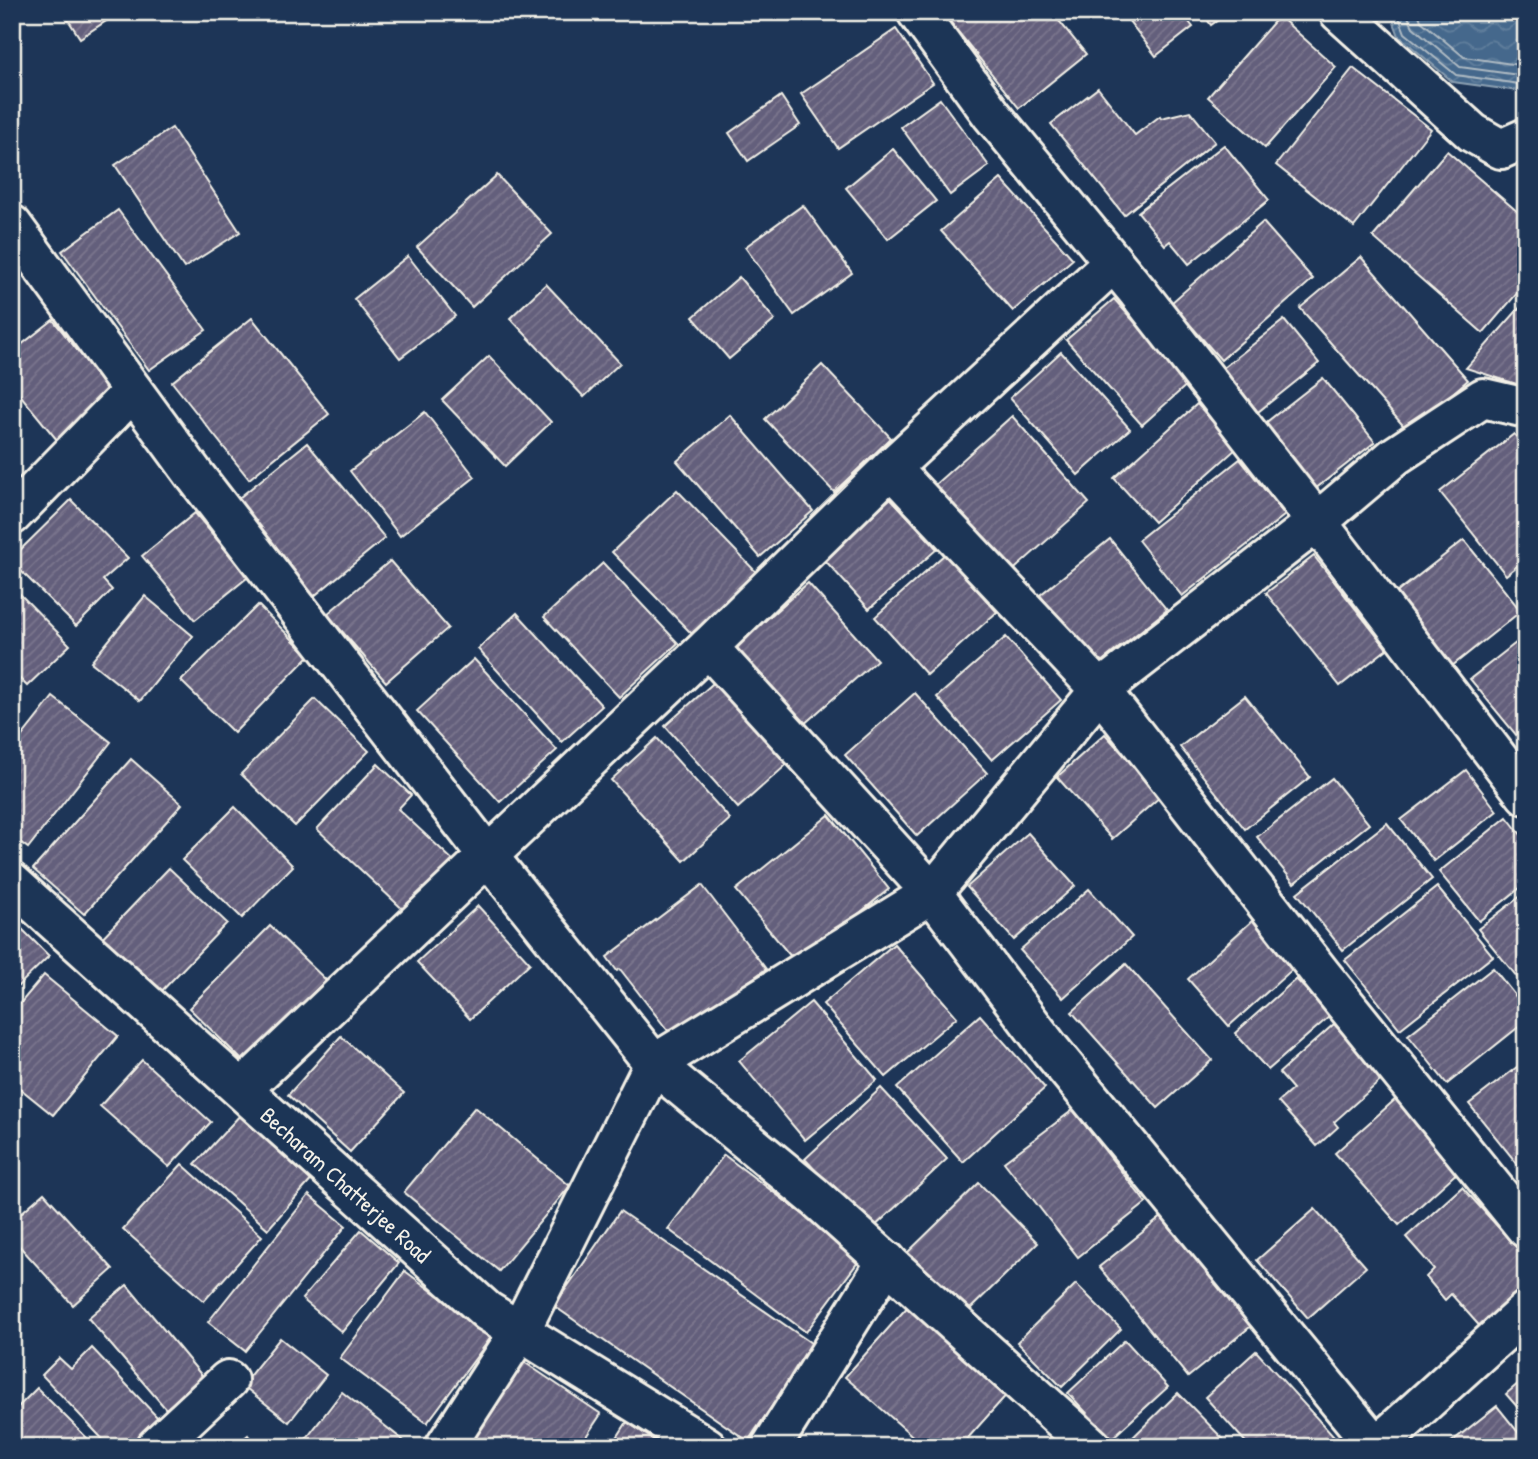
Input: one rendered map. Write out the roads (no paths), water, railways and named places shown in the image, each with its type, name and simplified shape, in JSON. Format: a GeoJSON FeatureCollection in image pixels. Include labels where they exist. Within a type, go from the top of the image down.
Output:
{"type":"FeatureCollection","features":[{"type":"Feature","properties":{"kind":"street"},"geometry":{"type":"LineString","coordinates":[[917,12],[992,115],[1138,292],[1526,795]]}},
{"type":"Feature","properties":{"kind":"street"},"geometry":{"type":"LineString","coordinates":[[1339,12],[1473,133],[1501,149],[1526,138]]}},
{"type":"Feature","properties":{"kind":"street"},"geometry":{"type":"LineString","coordinates":[[12,225],[193,473],[488,856],[654,1064],[815,1197],[1092,1447]]}},
{"type":"Feature","properties":{"kind":"street"},"geometry":{"type":"LineString","coordinates":[[242,1089],[708,647],[891,468],[1113,263]]}},
{"type":"Feature","properties":{"kind":"street"},"geometry":{"type":"LineString","coordinates":[[12,515],[133,391]]}},
{"type":"Feature","properties":{"kind":"street"},"geometry":{"type":"LineString","coordinates":[[445,1447],[520,1331],[654,1064],[932,893],[1100,690],[1317,522],[1395,456],[1483,398],[1526,408]]}},
{"type":"Feature","properties":{"kind":"street"},"geometry":{"type":"LineString","coordinates":[[891,468],[1100,690],[1321,974],[1526,1228]]}},
{"type":"Feature","properties":{"kind":"street"},"geometry":{"type":"LineString","coordinates":[[708,647],[932,893],[1050,1049],[1376,1447],[1526,1311]]}},
{"type":"Feature","properties":{"kind":"street","name":"Becharam Chatterjee Road"},"geometry":{"type":"LineString","coordinates":[[12,883],[487,1311],[707,1447]]}},
{"type":"Feature","properties":{"kind":"street"},"geometry":{"type":"LineString","coordinates":[[771,1447],[887,1261]]}},
{"type":"Feature","properties":{"kind":"street"},"geometry":{"type":"LineString","coordinates":[[156,1447],[228,1380]]}},
{"type":"Feature","properties":{"kind":"water"},"geometry":{"type":"Polygon","coordinates":[[[1390,12],[1526,12],[1526,92],[1453,82],[1399,36],[1390,12]]]}}]}
